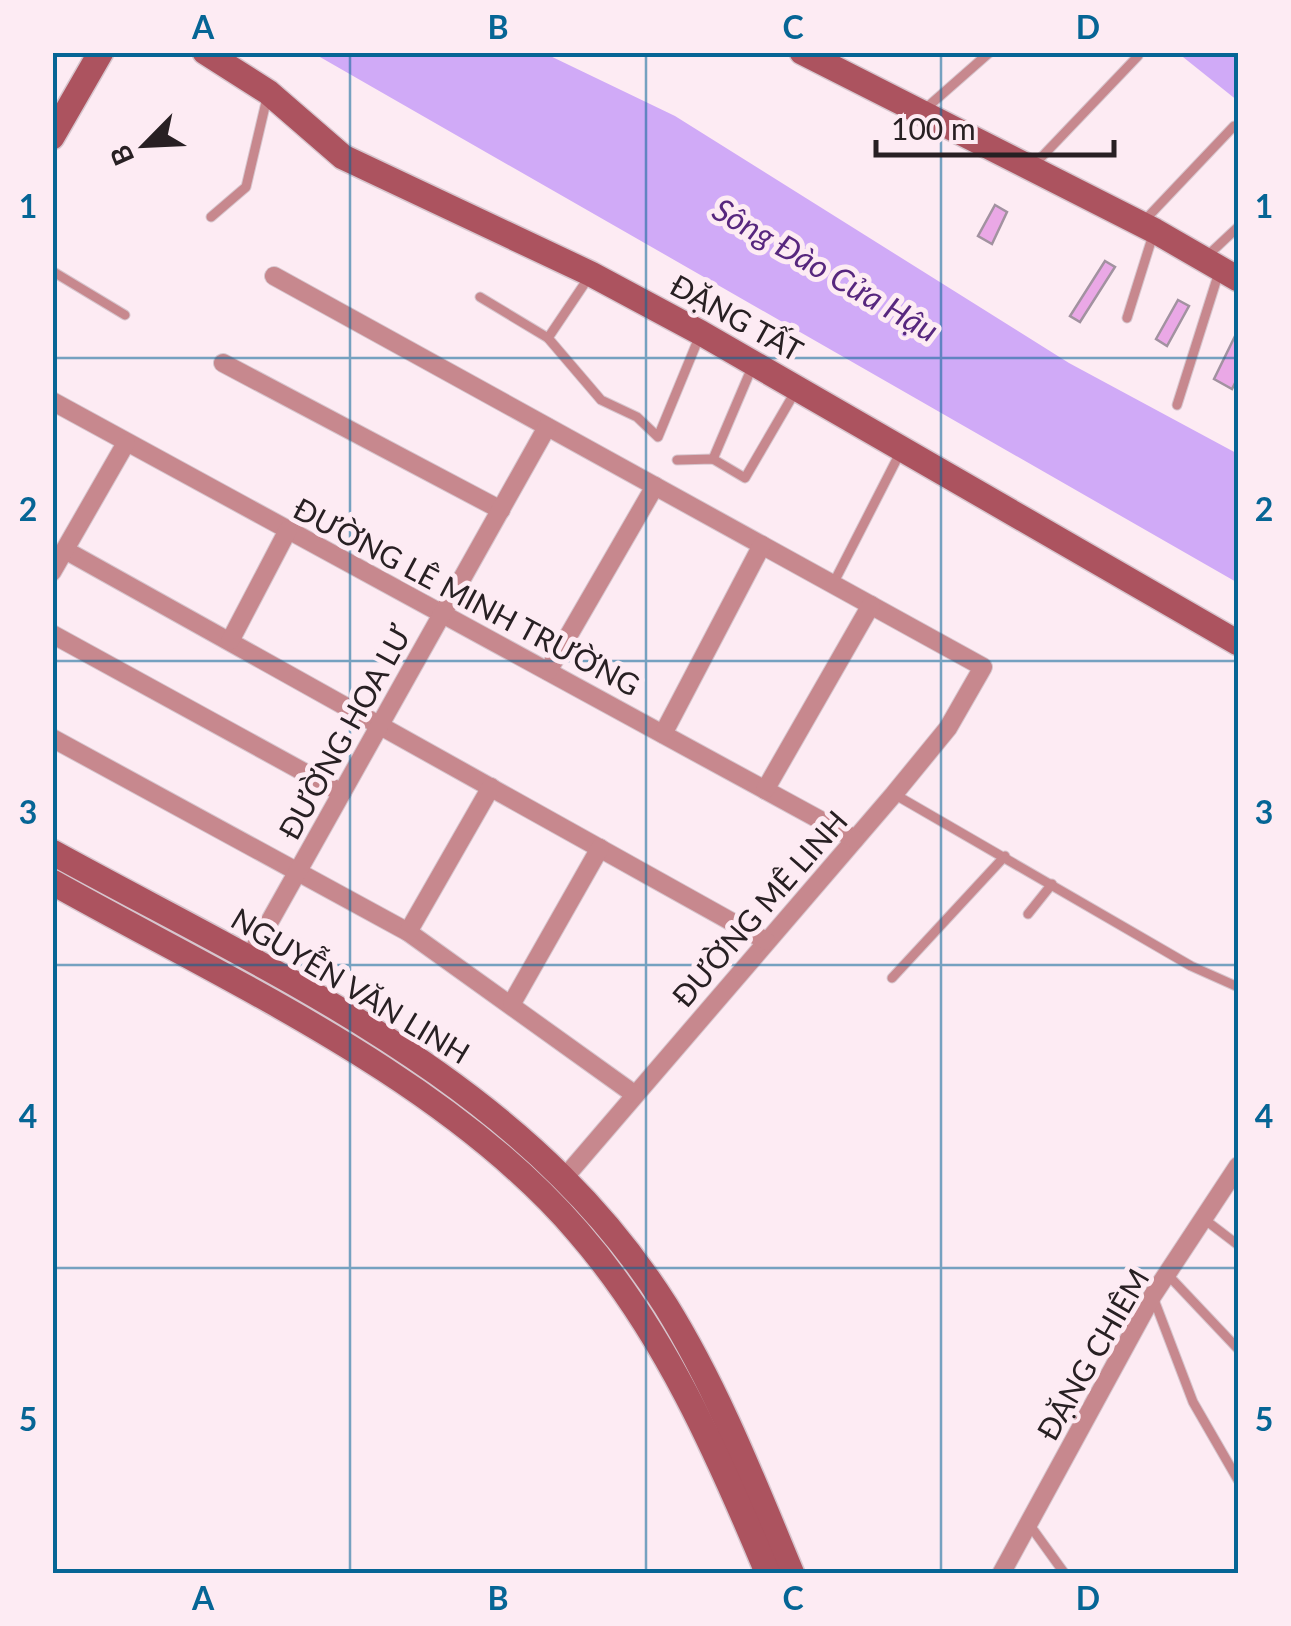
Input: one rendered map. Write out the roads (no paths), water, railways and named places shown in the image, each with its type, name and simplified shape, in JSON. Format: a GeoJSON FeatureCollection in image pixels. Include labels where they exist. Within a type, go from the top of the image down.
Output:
{"type":"FeatureCollection","features":[{"type":"Feature","properties":{"kind":"main road"},"geometry":{"type":"LineString","coordinates":[[52,137],[101,52]]}},
{"type":"Feature","properties":{"kind":"main road","name":"ĐẶNG TẤT"},"geometry":{"type":"LineString","coordinates":[[205,52],[268,92],[343,157],[591,274],[701,332],[1238,643]]}},
{"type":"Feature","properties":{"kind":"main road"},"geometry":{"type":"LineString","coordinates":[[802,52],[1227,271]]}},
{"type":"Feature","properties":{"kind":"main road","name":"NGUYỄN VĂN LINH"},"geometry":{"type":"LineString","coordinates":[[52,852],[438,1070],[566,1177],[665,1305],[712,1388],[792,1574]]}},
{"type":"Feature","properties":{"kind":"main road","name":"NGUYỄN VĂN LINH"},"geometry":{"type":"LineString","coordinates":[[52,882],[424,1094],[506,1157],[579,1232],[644,1321],[690,1400],[768,1574]]}},
{"type":"Feature","properties":{"kind":"main road"},"geometry":{"type":"LineString","coordinates":[[290,1016],[304,992]]}},
{"type":"Feature","properties":{"kind":"main road"},"geometry":{"type":"LineString","coordinates":[[644,1321],[665,1305]]}},
{"type":"Feature","properties":{"kind":"street"},"geometry":{"type":"LineString","coordinates":[[274,276],[871,605],[765,790]]}},
{"type":"Feature","properties":{"kind":"street"},"geometry":{"type":"LineString","coordinates":[[223,363],[501,510]]}},
{"type":"Feature","properties":{"kind":"street","name":"ĐƯỜNG LÊ MINH TRƯỜNG"},"geometry":{"type":"LineString","coordinates":[[52,401],[855,838]]}},
{"type":"Feature","properties":{"kind":"street","name":"ĐƯỜNG HOA LƯ"},"geometry":{"type":"LineString","coordinates":[[248,960],[548,426]]}},
{"type":"Feature","properties":{"kind":"street"},"geometry":{"type":"LineString","coordinates":[[52,572],[126,443]]}},
{"type":"Feature","properties":{"kind":"street"},"geometry":{"type":"LineString","coordinates":[[548,670],[655,486]]}},
{"type":"Feature","properties":{"kind":"street"},"geometry":{"type":"LineString","coordinates":[[230,641],[288,530]]}},
{"type":"Feature","properties":{"kind":"street"},"geometry":{"type":"LineString","coordinates":[[663,734],[762,545]]}},
{"type":"Feature","properties":{"kind":"street"},"geometry":{"type":"LineString","coordinates":[[66,550],[766,940]]}},
{"type":"Feature","properties":{"kind":"street","name":"ĐƯỜNG MÊ LINH"},"geometry":{"type":"LineString","coordinates":[[566,1177],[948,728],[983,667],[871,605]]}},
{"type":"Feature","properties":{"kind":"street"},"geometry":{"type":"LineString","coordinates":[[52,634],[342,793]]}},
{"type":"Feature","properties":{"kind":"street"},"geometry":{"type":"LineString","coordinates":[[52,738],[408,932],[634,1094]]}},
{"type":"Feature","properties":{"kind":"street"},"geometry":{"type":"LineString","coordinates":[[408,932],[491,788]]}},
{"type":"Feature","properties":{"kind":"street"},"geometry":{"type":"LineString","coordinates":[[512,1004],[600,848]]}},
{"type":"Feature","properties":{"kind":"street","name":"ĐẶNG CHIÊM"},"geometry":{"type":"LineString","coordinates":[[1001,1574],[1153,1295],[1238,1166]]}},
{"type":"Feature","properties":{"kind":"lane"},"geometry":{"type":"LineString","coordinates":[[922,112],[990,52]]}},
{"type":"Feature","properties":{"kind":"lane"},"geometry":{"type":"LineString","coordinates":[[1031,168],[1138,56]]}},
{"type":"Feature","properties":{"kind":"lane"},"geometry":{"type":"LineString","coordinates":[[211,217],[246,187],[268,92]]}},
{"type":"Feature","properties":{"kind":"lane"},"geometry":{"type":"LineString","coordinates":[[1127,318],[1148,228],[1234,126]]}},
{"type":"Feature","properties":{"kind":"lane"},"geometry":{"type":"LineString","coordinates":[[1177,405],[1227,271],[1238,227]]}},
{"type":"Feature","properties":{"kind":"lane"},"geometry":{"type":"LineString","coordinates":[[52,271],[125,315]]}},
{"type":"Feature","properties":{"kind":"lane"},"geometry":{"type":"LineString","coordinates":[[548,338],[591,274]]}},
{"type":"Feature","properties":{"kind":"lane"},"geometry":{"type":"LineString","coordinates":[[480,297],[548,338],[601,400],[637,417],[658,437],[701,332]]}},
{"type":"Feature","properties":{"kind":"lane"},"geometry":{"type":"LineString","coordinates":[[714,459],[754,363]]}},
{"type":"Feature","properties":{"kind":"lane"},"geometry":{"type":"LineString","coordinates":[[677,460],[714,459],[745,478],[798,387]]}},
{"type":"Feature","properties":{"kind":"lane"},"geometry":{"type":"LineString","coordinates":[[833,584],[902,448]]}},
{"type":"Feature","properties":{"kind":"lane"},"geometry":{"type":"LineString","coordinates":[[894,794],[1191,966],[1238,987]]}},
{"type":"Feature","properties":{"kind":"lane"},"geometry":{"type":"LineString","coordinates":[[892,978],[1006,856]]}},
{"type":"Feature","properties":{"kind":"lane"},"geometry":{"type":"LineString","coordinates":[[1028,914],[1052,884]]}},
{"type":"Feature","properties":{"kind":"lane"},"geometry":{"type":"LineString","coordinates":[[1204,1219],[1238,1246]]}},
{"type":"Feature","properties":{"kind":"lane"},"geometry":{"type":"LineString","coordinates":[[1168,1275],[1238,1349]]}},
{"type":"Feature","properties":{"kind":"lane"},"geometry":{"type":"LineString","coordinates":[[1153,1295],[1193,1402],[1238,1480]]}},
{"type":"Feature","properties":{"kind":"lane"},"geometry":{"type":"LineString","coordinates":[[1028,1522],[1065,1574]]}},
{"type":"Feature","properties":{"kind":"water","name":"Sông Đào Cửa Hậu"},"geometry":{"type":"Polygon","coordinates":[[[313,53],[544,53],[675,116],[1069,363],[1238,454],[1238,583],[313,53]]]}},
{"type":"Feature","properties":{"kind":"water"},"geometry":{"type":"Polygon","coordinates":[[[1178,53],[1238,53],[1238,101],[1178,53]]]}}]}
